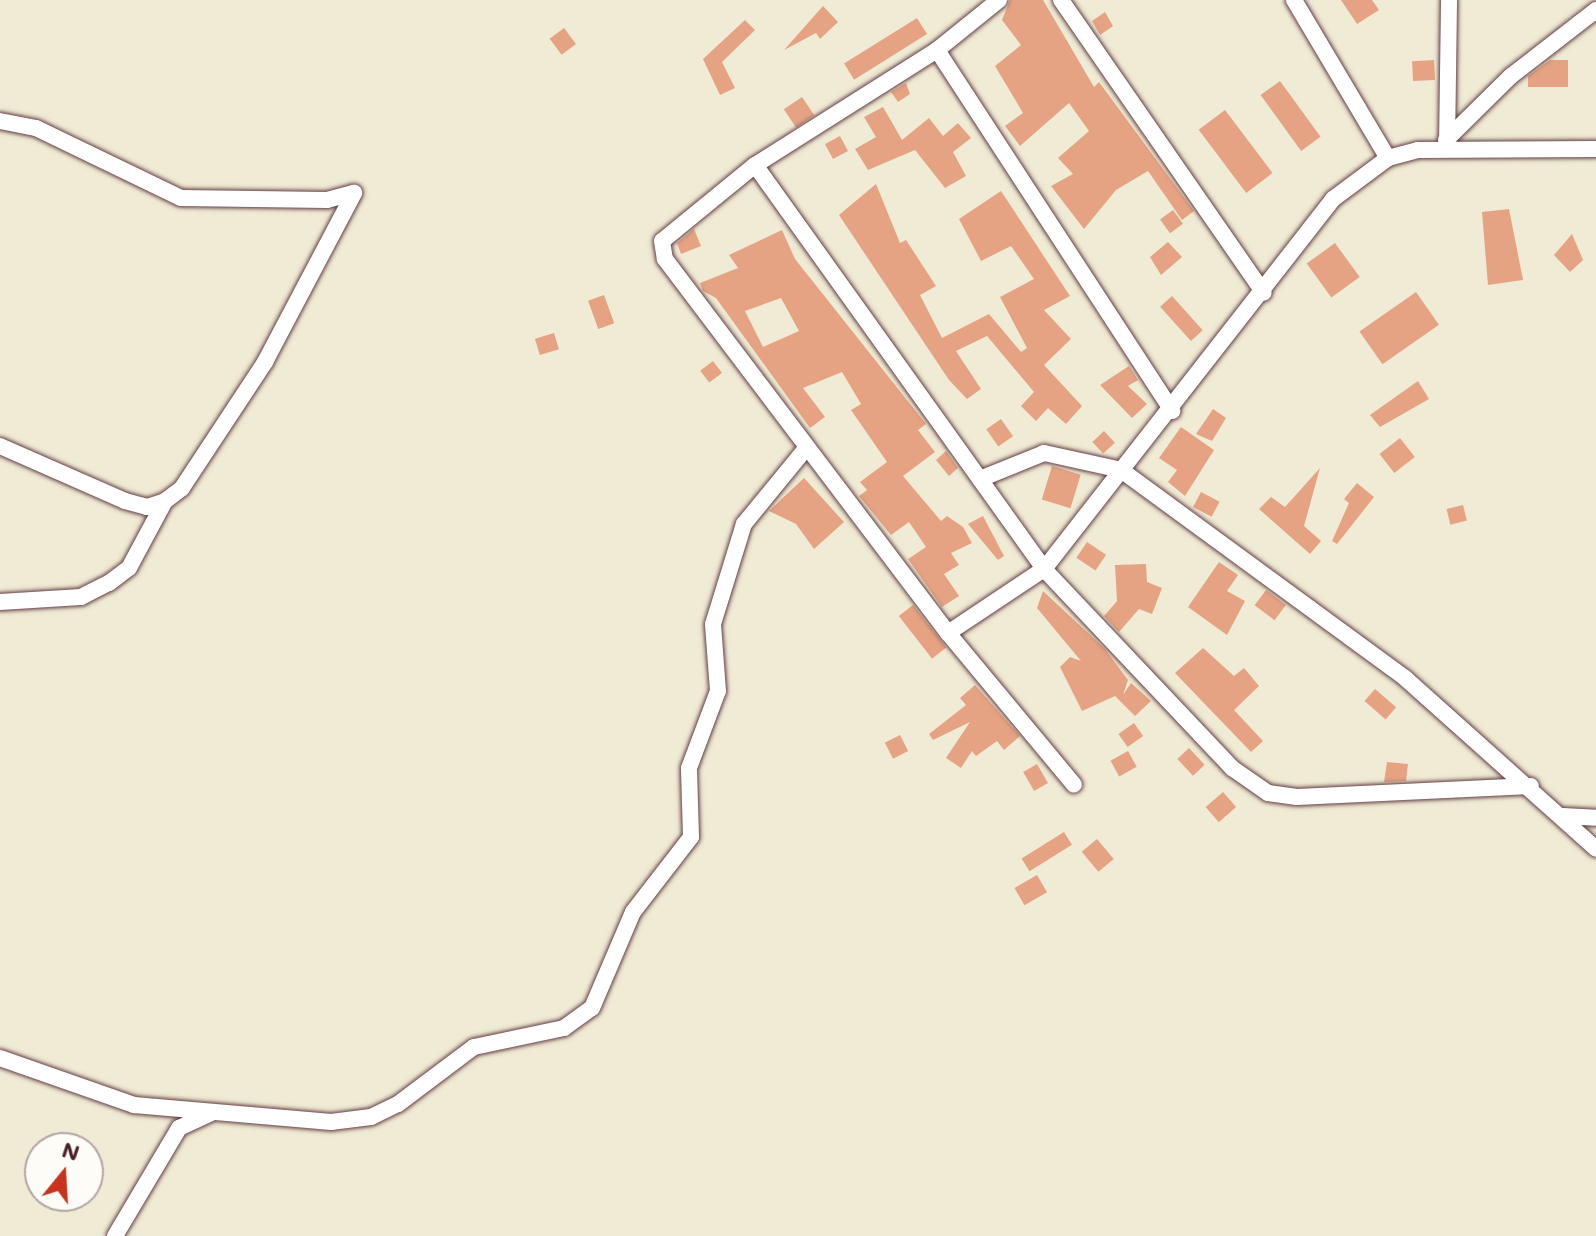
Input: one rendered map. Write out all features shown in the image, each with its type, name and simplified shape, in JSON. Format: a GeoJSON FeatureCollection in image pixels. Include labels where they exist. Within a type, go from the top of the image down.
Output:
{"type":"FeatureCollection","features":[{"type":"Feature","properties":{"kind":"street"},"geometry":{"type":"LineString","coordinates":[[999,0],[937,50],[755,165],[673,225],[662,241],[665,259],[807,447],[948,633],[1074,785]]}},
{"type":"Feature","properties":{"kind":"street"},"geometry":{"type":"LineString","coordinates":[[1061,0],[1264,293]]}},
{"type":"Feature","properties":{"kind":"street"},"geometry":{"type":"LineString","coordinates":[[1294,0],[1388,158]]}},
{"type":"Feature","properties":{"kind":"street"},"geometry":{"type":"LineString","coordinates":[[1447,145],[1449,0]]}},
{"type":"Feature","properties":{"kind":"street"},"geometry":{"type":"LineString","coordinates":[[1447,145],[1511,76],[1596,10]]}},
{"type":"Feature","properties":{"kind":"street"},"geometry":{"type":"LineString","coordinates":[[937,50],[1172,411]]}},
{"type":"Feature","properties":{"kind":"street"},"geometry":{"type":"LineString","coordinates":[[0,121],[36,128],[181,198],[327,200],[354,193],[265,362],[182,488],[165,501],[147,507],[125,501],[0,446]]}},
{"type":"Feature","properties":{"kind":"street"},"geometry":{"type":"LineString","coordinates":[[948,633],[1044,569],[1121,470],[1172,411],[1333,199],[1388,158],[1447,145],[1596,149]]}},
{"type":"Feature","properties":{"kind":"street"},"geometry":{"type":"LineString","coordinates":[[755,165],[1044,569],[1232,768],[1268,793],[1531,786]]}},
{"type":"Feature","properties":{"kind":"street"},"geometry":{"type":"LineString","coordinates":[[0,1058],[134,1105],[331,1122],[371,1117],[474,1047],[564,1028],[592,1008],[633,912],[691,837],[689,768],[718,691],[713,624],[744,524],[807,447]]}},
{"type":"Feature","properties":{"kind":"street"},"geometry":{"type":"LineString","coordinates":[[980,479],[1044,453],[1121,470],[1293,589],[1531,786],[1596,849]]}},
{"type":"Feature","properties":{"kind":"street"},"geometry":{"type":"LineString","coordinates":[[0,602],[81,597],[109,583],[129,568],[165,501]]}},
{"type":"Feature","properties":{"kind":"street"},"geometry":{"type":"LineString","coordinates":[[1563,816],[1596,818]]}},
{"type":"Feature","properties":{"kind":"street"},"geometry":{"type":"LineString","coordinates":[[115,1236],[179,1128],[215,1111]]}},
{"type":"Feature","properties":{"kind":"building"},"geometry":{"type":"Polygon","coordinates":[[[1010,0],[1043,0],[1094,87],[1099,82],[1194,211],[1182,220],[1148,171],[1116,190],[1084,229],[1051,186],[1073,174],[1058,158],[1089,131],[1069,103],[1020,146],[1005,126],[1023,113],[995,66],[1021,45],[1002,20],[1010,0]]]}},
{"type":"Feature","properties":{"kind":"building"},"geometry":{"type":"Polygon","coordinates":[[[1341,0],[1372,0],[1379,10],[1357,24],[1341,0]]]}},
{"type":"Feature","properties":{"kind":"building"},"geometry":{"type":"Polygon","coordinates":[[[823,6],[838,22],[820,39],[816,33],[784,50],[823,6]]]}},
{"type":"Feature","properties":{"kind":"building"},"geometry":{"type":"Polygon","coordinates":[[[1105,12],[1113,26],[1100,35],[1092,21],[1105,12]]]}},
{"type":"Feature","properties":{"kind":"building"},"geometry":{"type":"Polygon","coordinates":[[[917,18],[927,34],[854,80],[844,64],[917,18]]]}},
{"type":"Feature","properties":{"kind":"building"},"geometry":{"type":"Polygon","coordinates":[[[745,20],[755,30],[722,62],[735,88],[720,95],[703,59],[745,20]]]}},
{"type":"Feature","properties":{"kind":"building"},"geometry":{"type":"Polygon","coordinates":[[[564,28],[576,44],[562,55],[550,39],[564,28]]]}},
{"type":"Feature","properties":{"kind":"building"},"geometry":{"type":"Polygon","coordinates":[[[1434,60],[1435,80],[1413,81],[1412,61],[1434,60]]]}},
{"type":"Feature","properties":{"kind":"building"},"geometry":{"type":"Polygon","coordinates":[[[1550,60],[1568,60],[1568,87],[1528,87],[1528,76],[1550,60]]]}},
{"type":"Feature","properties":{"kind":"building"},"geometry":{"type":"Polygon","coordinates":[[[1280,81],[1321,137],[1301,151],[1261,95],[1280,81]]]}},
{"type":"Feature","properties":{"kind":"building"},"geometry":{"type":"Polygon","coordinates":[[[906,83],[910,94],[898,102],[891,92],[906,83]]]}},
{"type":"Feature","properties":{"kind":"building"},"geometry":{"type":"Polygon","coordinates":[[[802,97],[814,115],[796,128],[784,109],[802,97]]]}},
{"type":"Feature","properties":{"kind":"building"},"geometry":{"type":"Polygon","coordinates":[[[883,107],[902,140],[929,118],[943,136],[958,123],[971,138],[953,152],[966,176],[945,188],[915,150],[868,170],[855,149],[876,137],[864,117],[883,107]]]}},
{"type":"Feature","properties":{"kind":"building"},"geometry":{"type":"Polygon","coordinates":[[[1225,110],[1273,173],[1246,193],[1199,130],[1225,110]]]}},
{"type":"Feature","properties":{"kind":"building"},"geometry":{"type":"Polygon","coordinates":[[[840,136],[848,151],[833,159],[825,144],[840,136]]]}},
{"type":"Feature","properties":{"kind":"building"},"geometry":{"type":"Polygon","coordinates":[[[876,184],[900,243],[906,240],[936,286],[920,295],[942,338],[989,314],[1021,352],[1027,348],[1000,297],[1034,279],[1011,246],[981,261],[959,219],[1001,191],[1070,296],[1044,310],[1071,339],[1044,365],[1082,406],[1066,424],[1048,408],[1036,421],[1021,406],[1034,392],[987,336],[956,351],[981,389],[967,399],[949,380],[839,215],[876,184]]]}},
{"type":"Feature","properties":{"kind":"building"},"geometry":{"type":"Polygon","coordinates":[[[1509,209],[1523,280],[1488,285],[1482,212],[1509,209]]]}},
{"type":"Feature","properties":{"kind":"building"},"geometry":{"type":"Polygon","coordinates":[[[1173,210],[1183,224],[1170,233],[1160,219],[1173,210]]]}},
{"type":"Feature","properties":{"kind":"building"},"geometry":{"type":"Polygon","coordinates":[[[694,229],[701,246],[681,254],[677,243],[694,229]]]}},
{"type":"Feature","properties":{"kind":"building"},"geometry":{"type":"Polygon","coordinates":[[[782,230],[795,259],[926,424],[918,430],[935,452],[903,476],[941,521],[947,516],[963,527],[972,543],[951,553],[959,565],[944,574],[959,596],[942,607],[908,559],[926,547],[909,522],[891,535],[859,496],[867,490],[860,482],[887,462],[851,410],[861,404],[842,372],[803,388],[825,417],[810,428],[716,298],[703,291],[700,283],[738,268],[729,255],[782,230]],[[781,298],[745,311],[763,347],[799,331],[781,298]]]}},
{"type":"Feature","properties":{"kind":"building"},"geometry":{"type":"Polygon","coordinates":[[[1572,234],[1583,260],[1570,272],[1554,255],[1572,234]]]}},
{"type":"Feature","properties":{"kind":"building"},"geometry":{"type":"Polygon","coordinates":[[[1168,242],[1182,257],[1161,275],[1150,257],[1168,242]]]}},
{"type":"Feature","properties":{"kind":"building"},"geometry":{"type":"Polygon","coordinates":[[[1335,243],[1360,277],[1331,298],[1307,264],[1335,243]]]}},
{"type":"Feature","properties":{"kind":"building"},"geometry":{"type":"Polygon","coordinates":[[[1416,292],[1439,325],[1382,364],[1359,332],[1416,292]]]}},
{"type":"Feature","properties":{"kind":"building"},"geometry":{"type":"Polygon","coordinates":[[[604,295],[614,323],[598,329],[588,301],[604,295]]]}},
{"type":"Feature","properties":{"kind":"building"},"geometry":{"type":"Polygon","coordinates":[[[1172,296],[1203,330],[1191,341],[1160,307],[1172,296]]]}},
{"type":"Feature","properties":{"kind":"building"},"geometry":{"type":"Polygon","coordinates":[[[554,333],[559,349],[540,355],[535,339],[554,333]]]}},
{"type":"Feature","properties":{"kind":"building"},"geometry":{"type":"Polygon","coordinates":[[[713,361],[722,373],[709,383],[700,371],[713,361]]]}},
{"type":"Feature","properties":{"kind":"building"},"geometry":{"type":"Polygon","coordinates":[[[1129,366],[1138,380],[1128,386],[1147,404],[1132,418],[1100,385],[1129,366]]]}},
{"type":"Feature","properties":{"kind":"building"},"geometry":{"type":"Polygon","coordinates":[[[1418,381],[1429,399],[1380,427],[1370,415],[1418,381]]]}},
{"type":"Feature","properties":{"kind":"building"},"geometry":{"type":"Polygon","coordinates":[[[1213,409],[1226,418],[1212,441],[1196,434],[1213,409]]]}},
{"type":"Feature","properties":{"kind":"building"},"geometry":{"type":"Polygon","coordinates":[[[1001,419],[1013,436],[998,447],[986,429],[1001,419]]]}},
{"type":"Feature","properties":{"kind":"building"},"geometry":{"type":"Polygon","coordinates":[[[1181,427],[1214,450],[1185,496],[1168,482],[1177,470],[1159,458],[1181,427]]]}},
{"type":"Feature","properties":{"kind":"building"},"geometry":{"type":"Polygon","coordinates":[[[1104,431],[1115,443],[1103,454],[1092,442],[1104,431]]]}},
{"type":"Feature","properties":{"kind":"building"},"geometry":{"type":"Polygon","coordinates":[[[1400,438],[1415,457],[1394,473],[1380,454],[1400,438]]]}},
{"type":"Feature","properties":{"kind":"building"},"geometry":{"type":"Polygon","coordinates":[[[946,451],[958,468],[949,476],[936,460],[946,451]]]}},
{"type":"Feature","properties":{"kind":"building"},"geometry":{"type":"Polygon","coordinates":[[[1052,466],[1081,475],[1070,508],[1042,499],[1052,466]]]}},
{"type":"Feature","properties":{"kind":"building"},"geometry":{"type":"Polygon","coordinates":[[[1320,468],[1304,526],[1321,541],[1310,554],[1259,509],[1271,497],[1285,507],[1320,468]]]}},
{"type":"Feature","properties":{"kind":"building"},"geometry":{"type":"Polygon","coordinates":[[[804,478],[844,522],[814,549],[796,524],[769,511],[804,478]]]}},
{"type":"Feature","properties":{"kind":"building"},"geometry":{"type":"Polygon","coordinates":[[[1357,483],[1374,497],[1337,544],[1332,541],[1349,503],[1344,499],[1357,483]]]}},
{"type":"Feature","properties":{"kind":"building"},"geometry":{"type":"Polygon","coordinates":[[[1201,492],[1220,502],[1212,517],[1193,507],[1201,492]]]}},
{"type":"Feature","properties":{"kind":"building"},"geometry":{"type":"Polygon","coordinates":[[[1463,505],[1467,521],[1450,525],[1447,509],[1463,505]]]}},
{"type":"Feature","properties":{"kind":"building"},"geometry":{"type":"Polygon","coordinates":[[[983,516],[1004,556],[998,560],[968,524],[983,516]]]}},
{"type":"Feature","properties":{"kind":"building"},"geometry":{"type":"Polygon","coordinates":[[[1087,542],[1106,555],[1095,571],[1076,558],[1087,542]]]}},
{"type":"Feature","properties":{"kind":"building"},"geometry":{"type":"Polygon","coordinates":[[[1219,562],[1238,575],[1227,591],[1245,601],[1227,635],[1188,607],[1219,562]]]}},
{"type":"Feature","properties":{"kind":"building"},"geometry":{"type":"Polygon","coordinates":[[[1146,564],[1147,582],[1162,588],[1152,614],[1139,609],[1119,632],[1104,616],[1117,601],[1115,565],[1146,564]]]}},
{"type":"Feature","properties":{"kind":"building"},"geometry":{"type":"Polygon","coordinates":[[[1266,590],[1286,605],[1275,620],[1255,605],[1266,590]]]}},
{"type":"Feature","properties":{"kind":"building"},"geometry":{"type":"Polygon","coordinates":[[[1043,591],[1104,648],[1128,680],[1123,695],[1131,683],[1151,701],[1135,716],[1115,696],[1082,711],[1060,667],[1070,657],[1081,661],[1037,608],[1043,591]]]}},
{"type":"Feature","properties":{"kind":"building"},"geometry":{"type":"Polygon","coordinates":[[[913,605],[946,648],[932,659],[899,616],[913,605]]]}},
{"type":"Feature","properties":{"kind":"building"},"geometry":{"type":"Polygon","coordinates":[[[1203,648],[1234,676],[1244,668],[1259,686],[1234,710],[1263,741],[1251,752],[1175,673],[1203,648]]]}},
{"type":"Feature","properties":{"kind":"building"},"geometry":{"type":"Polygon","coordinates":[[[975,685],[1020,736],[1004,750],[997,741],[976,756],[972,751],[961,768],[946,758],[970,722],[933,740],[929,734],[966,705],[960,698],[975,685]]]}},
{"type":"Feature","properties":{"kind":"building"},"geometry":{"type":"Polygon","coordinates":[[[1375,689],[1396,707],[1386,719],[1365,701],[1375,689]]]}},
{"type":"Feature","properties":{"kind":"building"},"geometry":{"type":"Polygon","coordinates":[[[1134,723],[1143,736],[1128,747],[1118,734],[1134,723]]]}},
{"type":"Feature","properties":{"kind":"building"},"geometry":{"type":"Polygon","coordinates":[[[900,735],[908,751],[893,759],[885,743],[900,735]]]}},
{"type":"Feature","properties":{"kind":"building"},"geometry":{"type":"Polygon","coordinates":[[[1189,748],[1205,765],[1193,776],[1177,759],[1189,748]]]}},
{"type":"Feature","properties":{"kind":"building"},"geometry":{"type":"Polygon","coordinates":[[[1128,751],[1137,767],[1119,776],[1111,761],[1128,751]]]}},
{"type":"Feature","properties":{"kind":"building"},"geometry":{"type":"Polygon","coordinates":[[[1387,762],[1408,764],[1406,781],[1384,782],[1387,762]]]}},
{"type":"Feature","properties":{"kind":"building"},"geometry":{"type":"Polygon","coordinates":[[[1037,764],[1048,783],[1034,791],[1023,772],[1037,764]]]}},
{"type":"Feature","properties":{"kind":"building"},"geometry":{"type":"Polygon","coordinates":[[[1223,792],[1236,807],[1219,822],[1206,807],[1223,792]]]}},
{"type":"Feature","properties":{"kind":"building"},"geometry":{"type":"Polygon","coordinates":[[[1064,832],[1072,845],[1030,871],[1022,858],[1064,832]]]}},
{"type":"Feature","properties":{"kind":"building"},"geometry":{"type":"Polygon","coordinates":[[[1097,839],[1114,859],[1098,872],[1082,852],[1097,839]]]}},
{"type":"Feature","properties":{"kind":"building"},"geometry":{"type":"Polygon","coordinates":[[[1037,875],[1047,892],[1024,905],[1014,888],[1037,875]]]}}]}
